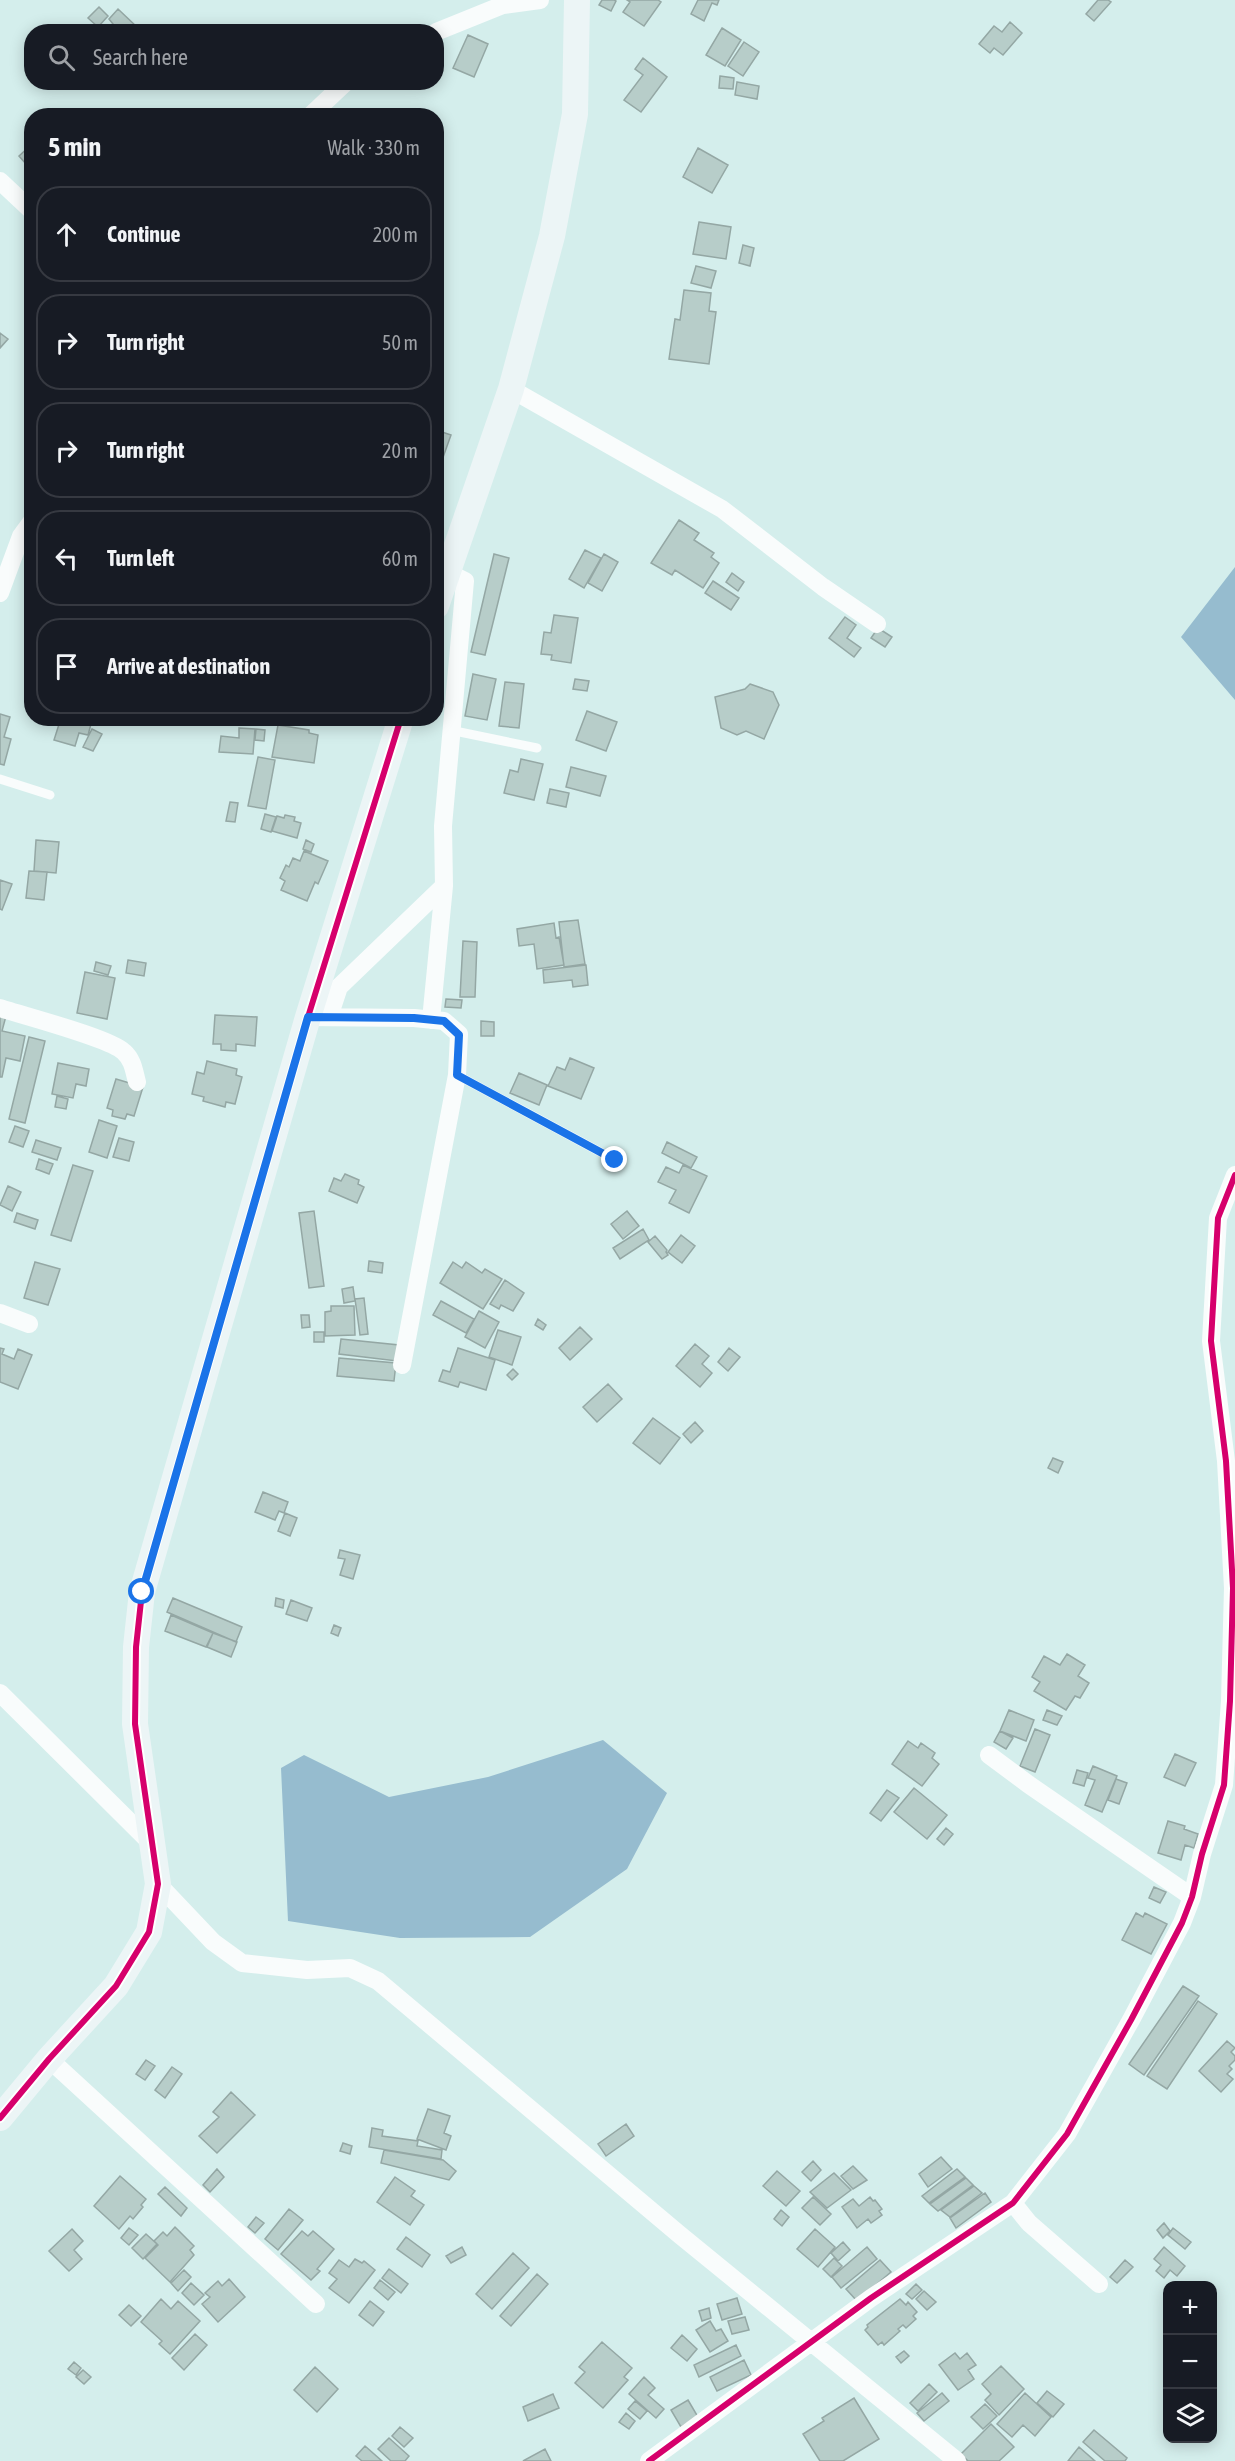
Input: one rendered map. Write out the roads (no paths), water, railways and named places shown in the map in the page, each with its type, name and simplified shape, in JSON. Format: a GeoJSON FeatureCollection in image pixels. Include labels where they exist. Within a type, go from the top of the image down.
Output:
{"type":"FeatureCollection","features":[{"type":"Feature","properties":{"kind":"street"},"geometry":{"type":"LineString","coordinates":[[444,28],[501,2],[540,0]]}},
{"type":"Feature","properties":{"kind":"street"},"geometry":{"type":"LineString","coordinates":[[444,581],[511,389],[552,236],[575,114],[577,0]]}},
{"type":"Feature","properties":{"kind":"street"},"geometry":{"type":"LineString","coordinates":[[318,108],[338,90]]}},
{"type":"Feature","properties":{"kind":"street"},"geometry":{"type":"LineString","coordinates":[[0,181],[24,204]]}},
{"type":"Feature","properties":{"kind":"street"},"geometry":{"type":"LineString","coordinates":[[511,389],[722,509],[823,587],[877,624]]}},
{"type":"Feature","properties":{"kind":"street"},"geometry":{"type":"LineString","coordinates":[[0,593],[24,532]]}},
{"type":"Feature","properties":{"kind":"street"},"geometry":{"type":"LineString","coordinates":[[431,1020],[444,886],[443,826],[450,730],[465,580],[447,572]]}},
{"type":"Feature","properties":{"kind":"street"},"geometry":{"type":"LineString","coordinates":[[0,2118],[49,2059],[116,1986],[149,1932],[158,1884],[135,1724],[136,1647],[142,1592],[318,1017],[399,726]]}},
{"type":"Feature","properties":{"kind":"street"},"geometry":{"type":"LineString","coordinates":[[318,1017],[339,987],[444,886]]}},
{"type":"Feature","properties":{"kind":"street"},"geometry":{"type":"LineString","coordinates":[[0,1008],[122,1050],[132,1060],[137,1082]]}},
{"type":"Feature","properties":{"kind":"street"},"geometry":{"type":"LineString","coordinates":[[318,1017],[444,1021],[459,1035],[457,1075],[402,1365]]}},
{"type":"Feature","properties":{"kind":"street"},"geometry":{"type":"LineString","coordinates":[[649,2461],[871,2298],[1013,2203],[1067,2134],[1182,1923],[1192,1897],[1202,1854],[1230,1787],[1233,1588],[1226,1461],[1211,1341],[1218,1218],[1235,1175]]}},
{"type":"Feature","properties":{"kind":"street"},"geometry":{"type":"LineString","coordinates":[[0,1313],[28,1324]]}},
{"type":"Feature","properties":{"kind":"street"},"geometry":{"type":"LineString","coordinates":[[0,1693],[151,1843]]}},
{"type":"Feature","properties":{"kind":"street"},"geometry":{"type":"LineString","coordinates":[[989,1755],[1192,1897]]}},
{"type":"Feature","properties":{"kind":"street"},"geometry":{"type":"LineString","coordinates":[[158,1884],[213,1942],[242,1963],[307,1970],[350,1968],[378,1981],[680,2235],[957,2461]]}},
{"type":"Feature","properties":{"kind":"street"},"geometry":{"type":"LineString","coordinates":[[49,2059],[316,2304]]}},
{"type":"Feature","properties":{"kind":"street"},"geometry":{"type":"LineString","coordinates":[[1013,2203],[1029,2223],[1099,2284]]}},
{"type":"Feature","properties":{"kind":"lane"},"geometry":{"type":"LineString","coordinates":[[450,730],[537,748]]}},
{"type":"Feature","properties":{"kind":"lane"},"geometry":{"type":"LineString","coordinates":[[0,779],[50,795]]}},
{"type":"Feature","properties":{"kind":"lane"},"geometry":{"type":"LineString","coordinates":[[457,1075],[615,1160]]}},
{"type":"Feature","properties":{"kind":"water"},"geometry":{"type":"Polygon","coordinates":[[[1235,567],[1235,700],[1181,637],[1235,567]]]}},
{"type":"Feature","properties":{"kind":"water"},"geometry":{"type":"Polygon","coordinates":[[[603,1740],[667,1793],[627,1869],[530,1937],[400,1938],[288,1921],[281,1768],[304,1755],[389,1797],[488,1777],[603,1740]]]}}]}
